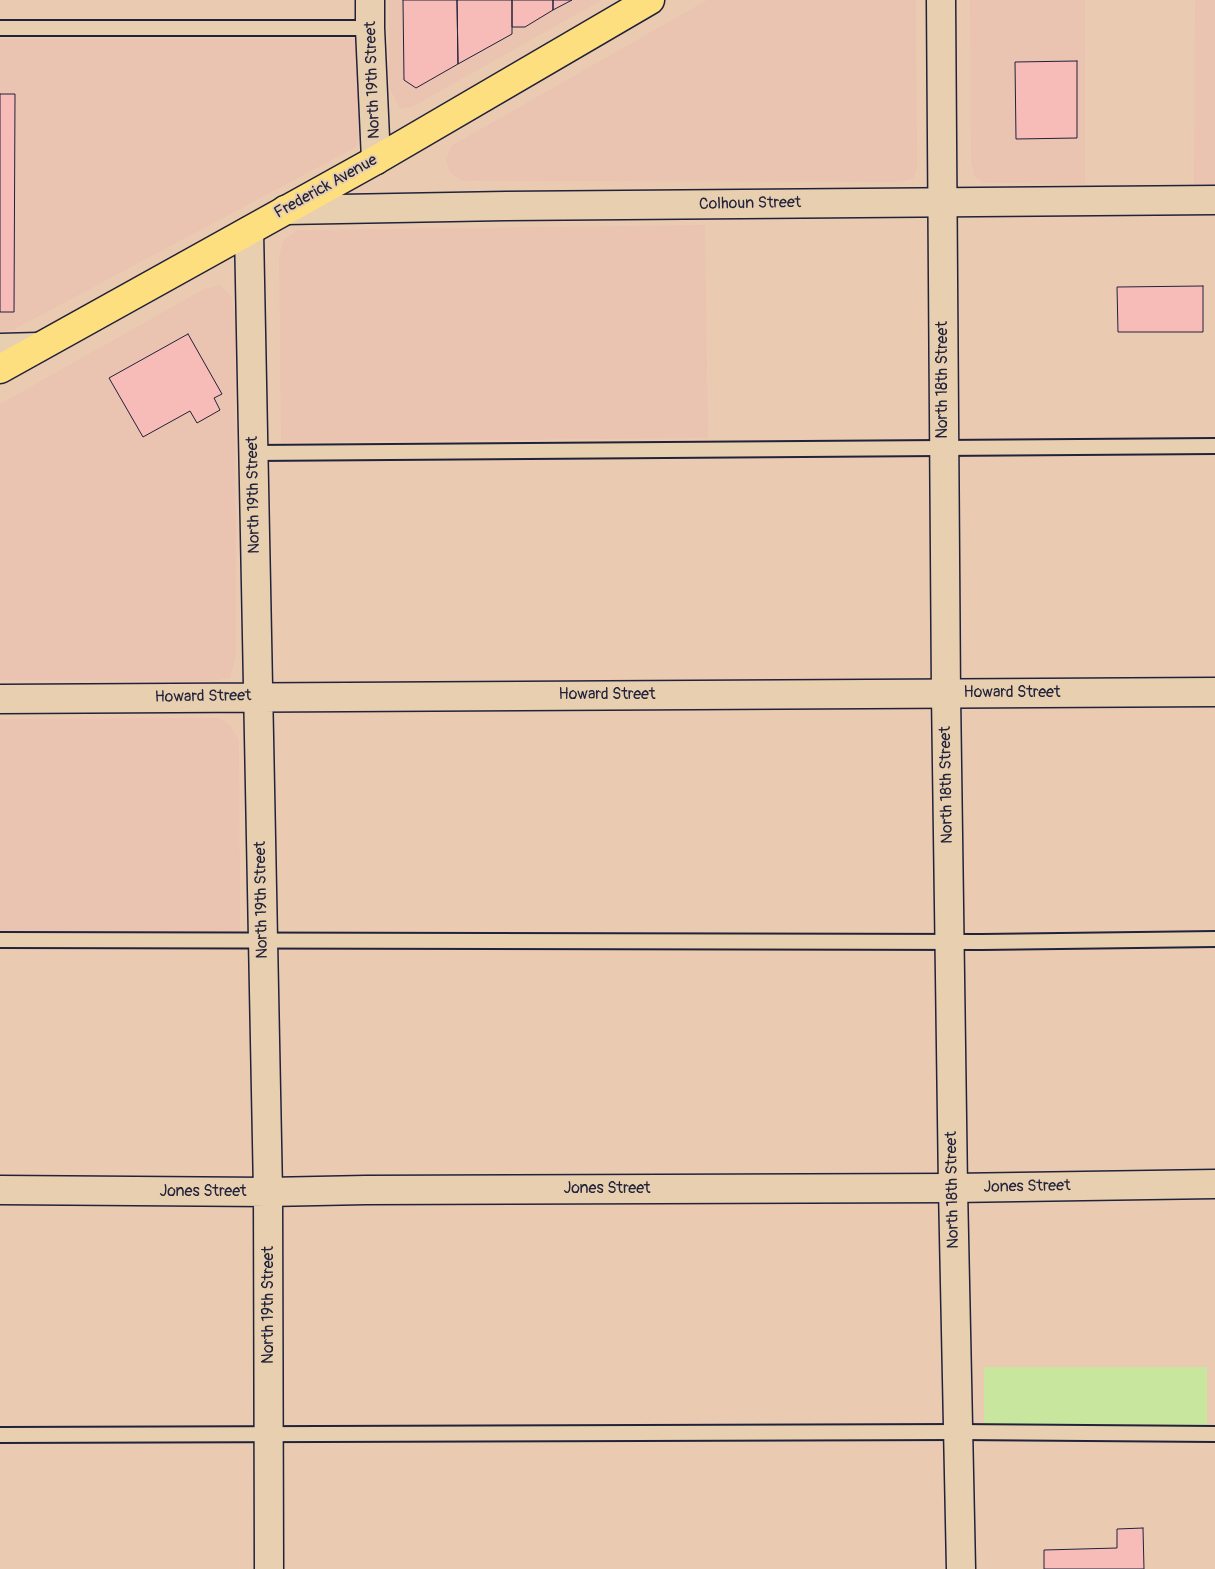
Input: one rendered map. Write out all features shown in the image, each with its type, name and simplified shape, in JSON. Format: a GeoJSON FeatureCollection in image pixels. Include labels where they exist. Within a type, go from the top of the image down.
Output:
{"type":"FeatureCollection","features":[{"type":"Feature","properties":{"kind":"main road","name":"Frederick Avenue"},"geometry":{"type":"LineString","coordinates":[[0,369],[376,160],[650,0]]}},
{"type":"Feature","properties":{"kind":"street","name":"North 19th Street"},"geometry":{"type":"LineString","coordinates":[[370,0],[376,160]]}},
{"type":"Feature","properties":{"kind":"street","name":"North 18th Street"},"geometry":{"type":"LineString","coordinates":[[940,0],[946,694],[961,1569]]}},
{"type":"Feature","properties":{"kind":"street","name":"Colhoun Street"},"geometry":{"type":"LineString","coordinates":[[285,210],[1215,200]]}},
{"type":"Feature","properties":{"kind":"street","name":"North 19th Street"},"geometry":{"type":"LineString","coordinates":[[250,231],[268,1192],[269,1569]]}},
{"type":"Feature","properties":{"kind":"street"},"geometry":{"type":"LineString","coordinates":[[0,348],[38,348]]}},
{"type":"Feature","properties":{"kind":"street","name":"Howard Street"},"geometry":{"type":"LineString","coordinates":[[0,699],[259,696],[1215,692]]}},
{"type":"Feature","properties":{"kind":"street","name":"Jones Street"},"geometry":{"type":"LineString","coordinates":[[0,1190],[268,1192],[953,1188],[1215,1184]]}},
{"type":"Feature","properties":{"kind":"lane"},"geometry":{"type":"LineString","coordinates":[[0,28],[370,28]]}},
{"type":"Feature","properties":{"kind":"lane"},"geometry":{"type":"LineString","coordinates":[[253,453],[1215,446]]}},
{"type":"Feature","properties":{"kind":"lane"},"geometry":{"type":"LineString","coordinates":[[0,940],[950,941],[1215,939]]}},
{"type":"Feature","properties":{"kind":"lane"},"geometry":{"type":"LineString","coordinates":[[0,1435],[959,1432],[1215,1434]]}},
{"type":"Feature","properties":{"kind":"shaded area"},"geometry":{"type":"Polygon","coordinates":[[[389,0],[602,0],[412,107],[400,109],[389,87],[389,0]]]}},
{"type":"Feature","properties":{"kind":"shaded area"},"geometry":{"type":"Polygon","coordinates":[[[707,0],[916,0],[917,166],[914,178],[899,182],[463,181],[450,173],[446,161],[451,146],[707,0]]]}},
{"type":"Feature","properties":{"kind":"shaded area"},"geometry":{"type":"Polygon","coordinates":[[[970,0],[1085,0],[1085,184],[983,183],[974,176],[971,161],[970,0]]]}},
{"type":"Feature","properties":{"kind":"shaded area"},"geometry":{"type":"Polygon","coordinates":[[[1195,0],[1215,0],[1215,185],[1194,184],[1195,0]]]}},
{"type":"Feature","properties":{"kind":"shaded area"},"geometry":{"type":"Polygon","coordinates":[[[0,39],[358,39],[361,131],[356,147],[13,330],[0,331],[0,39]]]}},
{"type":"Feature","properties":{"kind":"shaded area"},"geometry":{"type":"Polygon","coordinates":[[[705,225],[708,438],[281,442],[279,256],[284,240],[297,230],[705,225]]]}},
{"type":"Feature","properties":{"kind":"shaded area"},"geometry":{"type":"Polygon","coordinates":[[[220,285],[231,296],[235,315],[236,655],[230,678],[211,681],[0,680],[0,404],[204,289],[220,285]]]}},
{"type":"Feature","properties":{"kind":"shaded area"},"geometry":{"type":"Polygon","coordinates":[[[218,718],[230,725],[239,741],[240,932],[0,932],[0,719],[218,718]]]}},
{"type":"Feature","properties":{"kind":"green space"},"geometry":{"type":"Polygon","coordinates":[[[984,1367],[1207,1367],[1207,1425],[984,1426],[984,1367]]]}},
{"type":"Feature","properties":{"kind":"building"},"geometry":{"type":"Polygon","coordinates":[[[403,0],[457,0],[458,64],[416,88],[404,80],[403,0]]]}},
{"type":"Feature","properties":{"kind":"building"},"geometry":{"type":"Polygon","coordinates":[[[457,0],[512,0],[512,34],[458,64],[457,0]]]}},
{"type":"Feature","properties":{"kind":"building"},"geometry":{"type":"Polygon","coordinates":[[[512,0],[553,0],[553,10],[525,27],[512,27],[512,0]]]}},
{"type":"Feature","properties":{"kind":"building"},"geometry":{"type":"Polygon","coordinates":[[[553,0],[572,0],[553,10],[553,0]]]}},
{"type":"Feature","properties":{"kind":"building"},"geometry":{"type":"Polygon","coordinates":[[[1077,61],[1077,138],[1016,139],[1015,62],[1077,61]]]}},
{"type":"Feature","properties":{"kind":"building"},"geometry":{"type":"Polygon","coordinates":[[[0,94],[15,94],[14,312],[0,312],[0,94]]]}},
{"type":"Feature","properties":{"kind":"building"},"geometry":{"type":"Polygon","coordinates":[[[1203,286],[1203,332],[1118,332],[1117,287],[1203,286]]]}},
{"type":"Feature","properties":{"kind":"building"},"geometry":{"type":"Polygon","coordinates":[[[188,334],[222,394],[214,398],[220,410],[197,423],[190,411],[143,437],[109,378],[188,334]]]}},
{"type":"Feature","properties":{"kind":"building"},"geometry":{"type":"Polygon","coordinates":[[[1143,1528],[1144,1569],[1044,1569],[1044,1550],[1117,1548],[1117,1529],[1143,1528]]]}}]}
